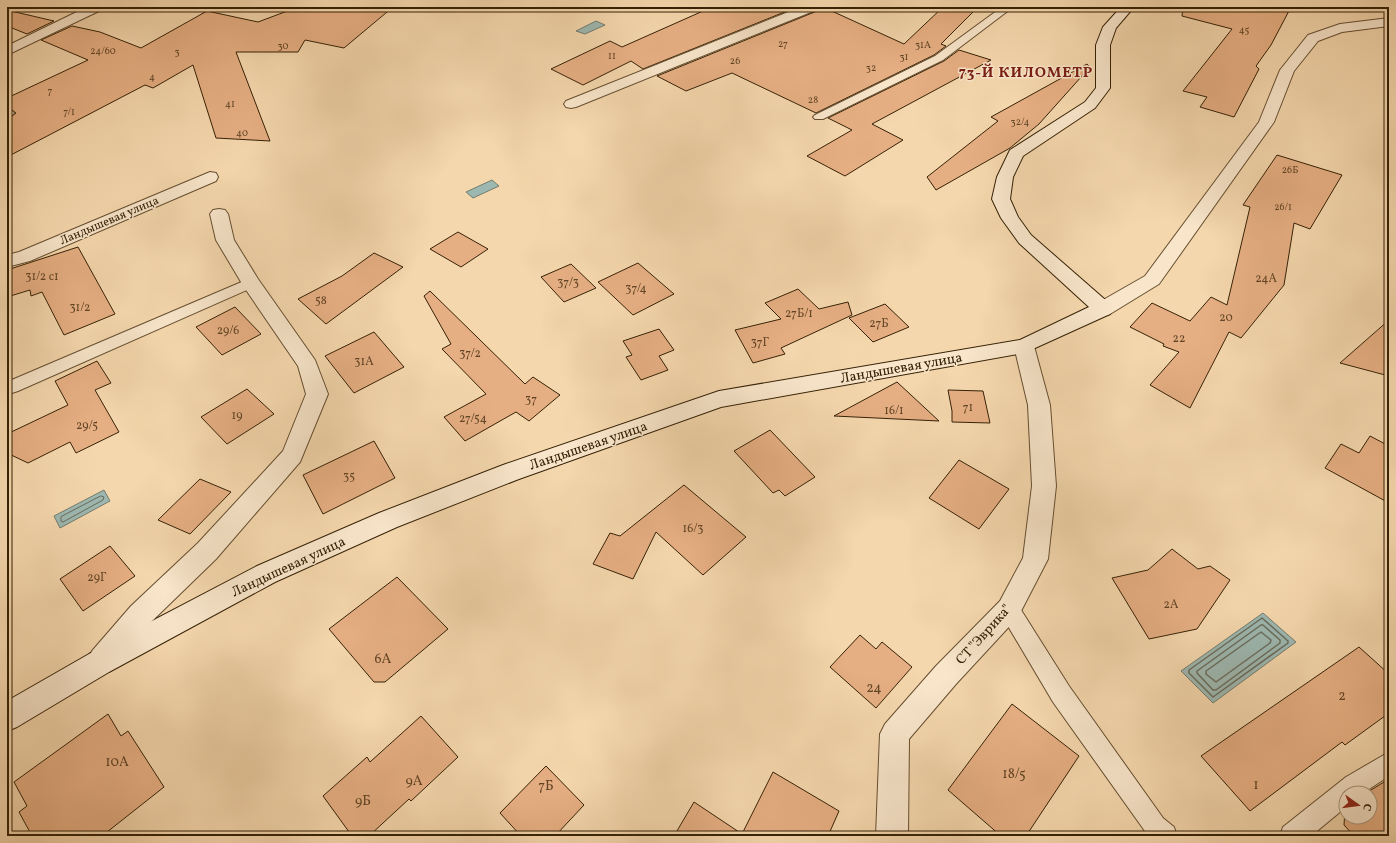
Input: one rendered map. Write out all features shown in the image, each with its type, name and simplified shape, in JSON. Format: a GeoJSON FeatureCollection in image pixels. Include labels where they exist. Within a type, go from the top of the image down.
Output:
{"type":"FeatureCollection","features":[{"type":"Feature","properties":{"kind":"street"},"geometry":{"type":"LineString","coordinates":[[7,51],[97,7]]}},
{"type":"Feature","properties":{"kind":"street"},"geometry":{"type":"LineString","coordinates":[[571,104],[812,7]]}},
{"type":"Feature","properties":{"kind":"street"},"geometry":{"type":"LineString","coordinates":[[1103,309],[1025,239],[1010,218],[1001,198],[1005,177],[1016,153],[1090,105],[1103,88],[1103,45],[1110,27],[1128,7]]}},
{"type":"Feature","properties":{"kind":"street","name":"Ландышевая улица"},"geometry":{"type":"LineString","coordinates":[[7,717],[99,663],[266,574],[388,520],[511,472],[719,399],[1024,346],[1103,309],[1152,280],[1266,122],[1287,70],[1313,38],[1340,28],[1388,22]]}},
{"type":"Feature","properties":{"kind":"street","name":"Ландышевая улица"},"geometry":{"type":"LineString","coordinates":[[7,261],[24,257],[210,177]]}},
{"type":"Feature","properties":{"kind":"street","name":"Ландышевая улица"},"geometry":{"type":"LineString","coordinates":[[99,663],[140,614],[207,550],[292,456],[317,394],[308,365],[251,283],[225,240],[219,214]]}},
{"type":"Feature","properties":{"kind":"street","name":"СТ \"Эврика\""},"geometry":{"type":"LineString","coordinates":[[892,836],[895,734],[946,675],[1009,609],[1035,559],[1044,486],[1039,405],[1024,346]]}},
{"type":"Feature","properties":{"kind":"lane"},"geometry":{"type":"LineString","coordinates":[[819,117],[939,58],[1008,7]]}},
{"type":"Feature","properties":{"kind":"lane"},"geometry":{"type":"LineString","coordinates":[[12,387],[251,283]]}},
{"type":"Feature","properties":{"kind":"lane"},"geometry":{"type":"LineString","coordinates":[[1009,609],[1061,694],[1155,826],[1165,836]]}},
{"type":"Feature","properties":{"kind":"lane"},"geometry":{"type":"LineString","coordinates":[[1292,836],[1354,785],[1389,763]]}},
{"type":"Feature","properties":{"kind":"water"},"geometry":{"type":"Polygon","coordinates":[[[596,21],[605,25],[585,34],[576,31],[596,21]]]}},
{"type":"Feature","properties":{"kind":"water"},"geometry":{"type":"Polygon","coordinates":[[[492,180],[499,186],[473,198],[466,192],[492,180]]]}},
{"type":"Feature","properties":{"kind":"water"},"geometry":{"type":"Polygon","coordinates":[[[104,490],[110,501],[60,528],[54,516],[104,490]]]}},
{"type":"Feature","properties":{"kind":"water"},"geometry":{"type":"Polygon","coordinates":[[[1263,613],[1296,642],[1213,703],[1181,671],[1263,613]]]}},
{"type":"Feature","properties":{"kind":"building"},"geometry":{"type":"Polygon","coordinates":[[[298,7],[393,7],[344,48],[305,40],[298,52],[236,52],[270,141],[216,138],[193,65],[153,88],[145,85],[7,157],[7,117],[16,113],[7,109],[7,98],[88,60],[41,40],[72,26],[100,32],[141,48],[207,11],[258,22],[298,7]]]}},
{"type":"Feature","properties":{"kind":"building"},"geometry":{"type":"Polygon","coordinates":[[[712,7],[797,7],[643,69],[631,61],[583,85],[551,69],[610,41],[622,47],[712,7]]]}},
{"type":"Feature","properties":{"kind":"building"},"geometry":{"type":"Polygon","coordinates":[[[819,7],[823,7],[904,44],[943,7],[978,7],[941,44],[946,46],[934,55],[816,113],[732,73],[686,91],[657,76],[817,11],[819,7]]]}},
{"type":"Feature","properties":{"kind":"building"},"geometry":{"type":"Polygon","coordinates":[[[1183,7],[1291,7],[1271,45],[1256,66],[1259,69],[1234,117],[1200,107],[1207,97],[1183,91],[1232,29],[1182,16],[1183,7]]]}},
{"type":"Feature","properties":{"kind":"building"},"geometry":{"type":"Polygon","coordinates":[[[11,11],[54,21],[27,34],[7,26],[11,11]]]}},
{"type":"Feature","properties":{"kind":"building"},"geometry":{"type":"Polygon","coordinates":[[[959,50],[991,60],[872,124],[903,140],[845,176],[807,156],[852,130],[828,118],[944,61],[959,50]]]}},
{"type":"Feature","properties":{"kind":"building"},"geometry":{"type":"Polygon","coordinates":[[[1087,64],[1090,67],[1039,124],[1010,148],[936,190],[927,177],[998,121],[991,117],[1087,64]]]}},
{"type":"Feature","properties":{"kind":"building"},"geometry":{"type":"Polygon","coordinates":[[[1277,155],[1342,175],[1310,229],[1294,223],[1284,285],[1241,338],[1229,332],[1190,408],[1150,385],[1179,352],[1163,346],[1164,344],[1130,327],[1152,303],[1190,321],[1211,297],[1227,305],[1250,207],[1243,205],[1277,155]]]}},
{"type":"Feature","properties":{"kind":"building"},"geometry":{"type":"Polygon","coordinates":[[[458,232],[488,249],[461,267],[430,249],[458,232]]]}},
{"type":"Feature","properties":{"kind":"building"},"geometry":{"type":"Polygon","coordinates":[[[78,247],[115,314],[64,335],[42,292],[31,296],[30,290],[7,297],[7,270],[78,247]]]}},
{"type":"Feature","properties":{"kind":"building"},"geometry":{"type":"Polygon","coordinates":[[[374,253],[403,267],[326,324],[298,299],[342,276],[374,253]]]}},
{"type":"Feature","properties":{"kind":"building"},"geometry":{"type":"Polygon","coordinates":[[[638,263],[674,294],[633,315],[598,282],[638,263]]]}},
{"type":"Feature","properties":{"kind":"building"},"geometry":{"type":"Polygon","coordinates":[[[571,264],[596,288],[564,302],[541,277],[571,264]]]}},
{"type":"Feature","properties":{"kind":"building"},"geometry":{"type":"Polygon","coordinates":[[[798,289],[819,309],[848,302],[852,315],[781,348],[785,354],[753,363],[735,330],[781,319],[765,303],[798,289]]]}},
{"type":"Feature","properties":{"kind":"building"},"geometry":{"type":"Polygon","coordinates":[[[430,291],[525,384],[533,377],[560,395],[529,421],[516,412],[465,441],[444,417],[486,394],[442,349],[451,344],[424,296],[430,291]]]}},
{"type":"Feature","properties":{"kind":"building"},"geometry":{"type":"Polygon","coordinates":[[[885,304],[909,327],[873,342],[849,318],[885,304]]]}},
{"type":"Feature","properties":{"kind":"building"},"geometry":{"type":"Polygon","coordinates":[[[235,307],[261,334],[222,355],[196,327],[235,307]]]}},
{"type":"Feature","properties":{"kind":"building"},"geometry":{"type":"Polygon","coordinates":[[[1389,320],[1389,376],[1340,363],[1389,320]]]}},
{"type":"Feature","properties":{"kind":"building"},"geometry":{"type":"Polygon","coordinates":[[[659,329],[674,350],[659,356],[668,370],[641,380],[626,357],[632,355],[623,341],[659,329]]]}},
{"type":"Feature","properties":{"kind":"building"},"geometry":{"type":"Polygon","coordinates":[[[374,332],[404,367],[354,393],[325,356],[374,332]]]}},
{"type":"Feature","properties":{"kind":"building"},"geometry":{"type":"Polygon","coordinates":[[[97,361],[111,383],[95,390],[119,432],[76,453],[70,442],[28,463],[7,453],[7,434],[68,405],[55,381],[97,361]]]}},
{"type":"Feature","properties":{"kind":"building"},"geometry":{"type":"Polygon","coordinates":[[[897,382],[939,421],[834,416],[897,382]]]}},
{"type":"Feature","properties":{"kind":"building"},"geometry":{"type":"Polygon","coordinates":[[[247,389],[274,414],[227,444],[201,417],[247,389]]]}},
{"type":"Feature","properties":{"kind":"building"},"geometry":{"type":"Polygon","coordinates":[[[948,390],[983,391],[990,423],[952,422],[952,411],[948,390]]]}},
{"type":"Feature","properties":{"kind":"building"},"geometry":{"type":"Polygon","coordinates":[[[770,430],[815,477],[785,496],[779,490],[773,493],[734,451],[770,430]]]}},
{"type":"Feature","properties":{"kind":"building"},"geometry":{"type":"Polygon","coordinates":[[[1370,436],[1389,446],[1389,503],[1325,468],[1341,444],[1359,453],[1370,436]]]}},
{"type":"Feature","properties":{"kind":"building"},"geometry":{"type":"Polygon","coordinates":[[[374,441],[395,478],[323,514],[303,475],[374,441]]]}},
{"type":"Feature","properties":{"kind":"building"},"geometry":{"type":"Polygon","coordinates":[[[959,460],[1009,489],[979,529],[929,498],[959,460]]]}},
{"type":"Feature","properties":{"kind":"building"},"geometry":{"type":"Polygon","coordinates":[[[200,479],[231,492],[190,534],[158,520],[200,479]]]}},
{"type":"Feature","properties":{"kind":"building"},"geometry":{"type":"Polygon","coordinates":[[[684,485],[746,537],[703,575],[656,532],[633,579],[593,564],[610,533],[620,536],[684,485]]]}},
{"type":"Feature","properties":{"kind":"building"},"geometry":{"type":"Polygon","coordinates":[[[110,546],[135,576],[83,611],[60,579],[110,546]]]}},
{"type":"Feature","properties":{"kind":"building"},"geometry":{"type":"Polygon","coordinates":[[[1172,549],[1198,569],[1210,566],[1230,580],[1197,629],[1149,639],[1112,578],[1148,570],[1172,549]]]}},
{"type":"Feature","properties":{"kind":"building"},"geometry":{"type":"Polygon","coordinates":[[[397,577],[448,629],[385,682],[374,682],[329,629],[397,577]]]}},
{"type":"Feature","properties":{"kind":"building"},"geometry":{"type":"Polygon","coordinates":[[[860,635],[876,649],[882,642],[912,667],[876,708],[830,667],[860,635]]]}},
{"type":"Feature","properties":{"kind":"building"},"geometry":{"type":"Polygon","coordinates":[[[1359,647],[1389,674],[1389,713],[1345,745],[1342,742],[1250,811],[1201,756],[1359,647]]]}},
{"type":"Feature","properties":{"kind":"building"},"geometry":{"type":"Polygon","coordinates":[[[1012,704],[1079,756],[1026,836],[1001,836],[948,790],[1012,704]]]}},
{"type":"Feature","properties":{"kind":"building"},"geometry":{"type":"Polygon","coordinates":[[[108,714],[121,736],[128,731],[164,787],[102,836],[32,836],[19,812],[27,806],[14,782],[108,714]]]}},
{"type":"Feature","properties":{"kind":"building"},"geometry":{"type":"Polygon","coordinates":[[[421,716],[458,757],[411,801],[409,799],[369,836],[352,836],[323,796],[367,757],[370,762],[421,716]]]}},
{"type":"Feature","properties":{"kind":"building"},"geometry":{"type":"Polygon","coordinates":[[[546,766],[584,805],[555,836],[521,836],[500,813],[546,766]]]}},
{"type":"Feature","properties":{"kind":"building"},"geometry":{"type":"Polygon","coordinates":[[[773,772],[839,811],[828,836],[674,836],[694,802],[742,834],[773,772]]]}},
{"type":"Feature","properties":{"kind":"building"},"geometry":{"type":"Polygon","coordinates":[[[1389,779],[1389,836],[1354,836],[1344,825],[1378,825],[1378,786],[1389,779]]]}},
{"type":"Feature","properties":{"kind":"district","name":"73-Й КИЛОМЕТР"},"geometry":{"type":"Point","coordinates":[1026,72]}}]}
